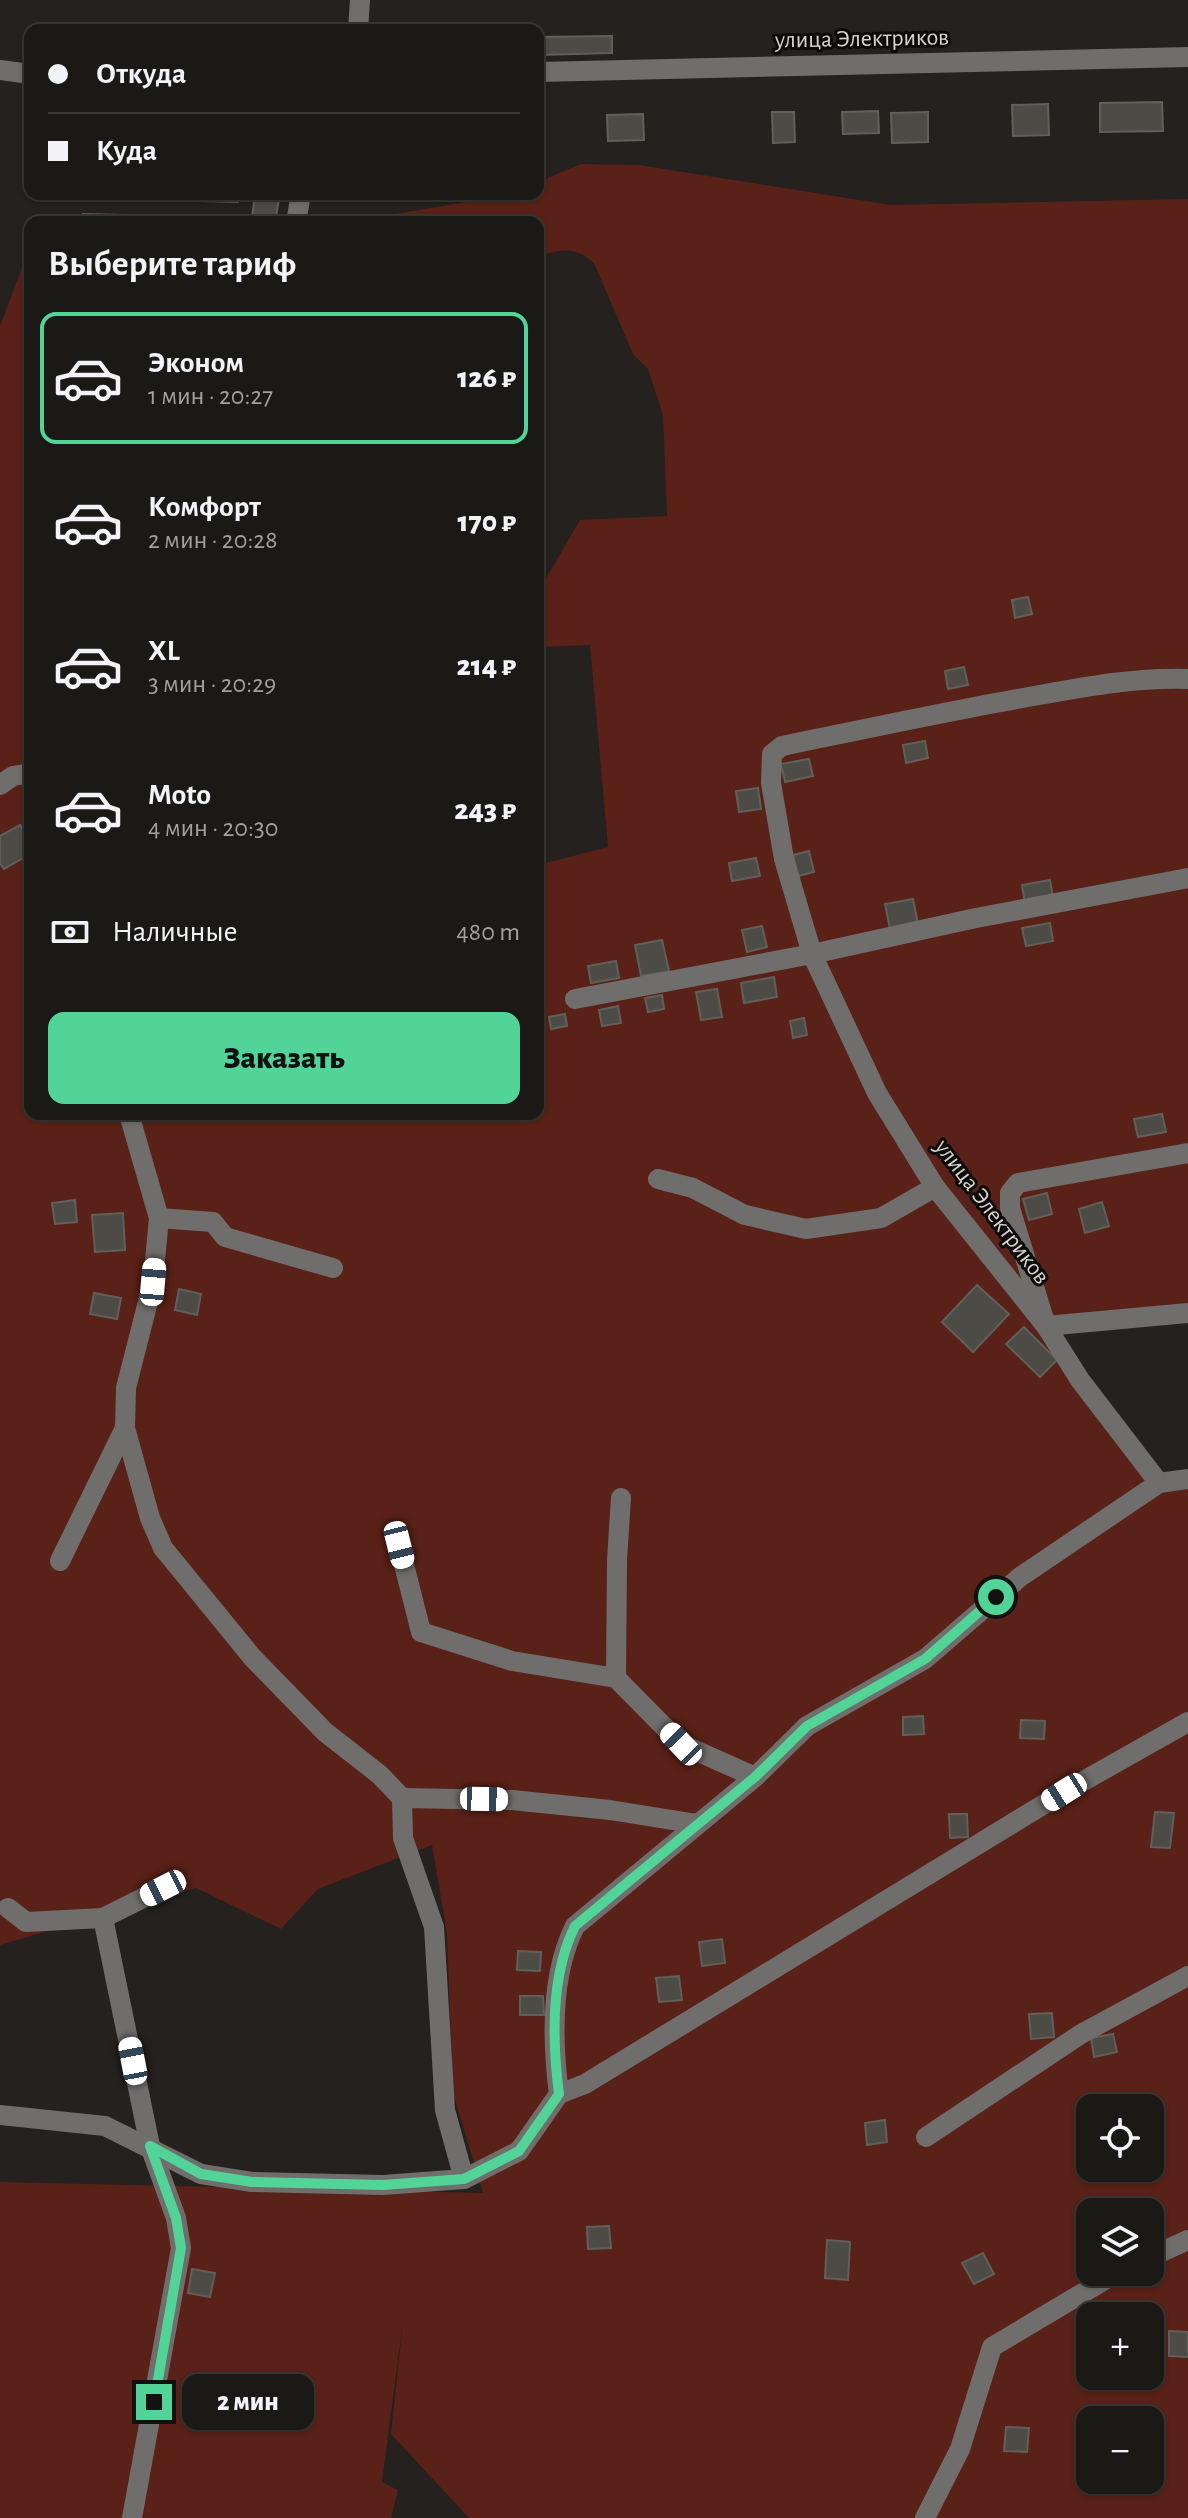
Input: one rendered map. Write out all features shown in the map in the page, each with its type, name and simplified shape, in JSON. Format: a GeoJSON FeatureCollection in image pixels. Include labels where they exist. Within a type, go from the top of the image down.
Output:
{"type":"FeatureCollection","features":[{"type":"Feature","properties":{"kind":"street"},"geometry":{"type":"LineString","coordinates":[[358,24],[360,0]]}},
{"type":"Feature","properties":{"kind":"street","name":"улица Электриков"},"geometry":{"type":"LineString","coordinates":[[544,72],[1188,57]]}},
{"type":"Feature","properties":{"kind":"street"},"geometry":{"type":"LineString","coordinates":[[0,70],[24,73]]}},
{"type":"Feature","properties":{"kind":"street","name":"улица Электриков"},"geometry":{"type":"LineString","coordinates":[[1159,1483],[1080,1380],[1046,1326],[935,1187],[877,1093],[812,954],[784,859],[771,783],[772,754],[782,746],[1088,686],[1151,678],[1188,679]]}},
{"type":"Feature","properties":{"kind":"street"},"geometry":{"type":"LineString","coordinates":[[0,785],[13,776],[24,774]]}},
{"type":"Feature","properties":{"kind":"street"},"geometry":{"type":"LineString","coordinates":[[575,999],[1188,878]]}},
{"type":"Feature","properties":{"kind":"street"},"geometry":{"type":"LineString","coordinates":[[131,1120],[159,1218],[153,1282],[126,1388],[125,1428],[150,1518],[163,1548],[252,1657],[325,1732],[380,1775],[402,1798],[403,1838],[434,1927],[445,2110],[464,2179]]}},
{"type":"Feature","properties":{"kind":"street"},"geometry":{"type":"LineString","coordinates":[[1188,1153],[1018,1183],[1010,1193],[1010,1208],[1046,1326],[1188,1313]]}},
{"type":"Feature","properties":{"kind":"street"},"geometry":{"type":"LineString","coordinates":[[658,1179],[693,1188],[745,1215],[806,1229],[881,1218],[935,1187]]}},
{"type":"Feature","properties":{"kind":"street"},"geometry":{"type":"LineString","coordinates":[[159,1218],[213,1222],[225,1237],[333,1268]]}},
{"type":"Feature","properties":{"kind":"street"},"geometry":{"type":"LineString","coordinates":[[60,1561],[125,1428]]}},
{"type":"Feature","properties":{"kind":"street"},"geometry":{"type":"LineString","coordinates":[[559,2094],[554,2055],[559,1969],[575,1926],[755,1777],[807,1726],[925,1659],[1020,1577],[1159,1483],[1188,1479]]}},
{"type":"Feature","properties":{"kind":"street"},"geometry":{"type":"LineString","coordinates":[[616,1678],[621,1498]]}},
{"type":"Feature","properties":{"kind":"street"},"geometry":{"type":"LineString","coordinates":[[399,1545],[421,1632],[512,1661],[616,1678],[681,1744],[755,1777]]}},
{"type":"Feature","properties":{"kind":"street"},"geometry":{"type":"LineString","coordinates":[[0,2115],[105,2126],[201,2174],[252,2182],[383,2185],[464,2179],[519,2151],[559,2094],[585,2084],[1064,1792],[1188,1722]]}},
{"type":"Feature","properties":{"kind":"street"},"geometry":{"type":"LineString","coordinates":[[402,1798],[512,1800],[610,1810],[697,1824]]}},
{"type":"Feature","properties":{"kind":"street"},"geometry":{"type":"LineString","coordinates":[[8,1908],[26,1922],[103,1918],[163,1888]]}},
{"type":"Feature","properties":{"kind":"street"},"geometry":{"type":"LineString","coordinates":[[103,1918],[150,2146],[176,2218],[181,2248],[132,2518]]}},
{"type":"Feature","properties":{"kind":"street"},"geometry":{"type":"LineString","coordinates":[[926,2137],[1081,2034],[1188,1976]]}},
{"type":"Feature","properties":{"kind":"street"},"geometry":{"type":"LineString","coordinates":[[1164,2251],[1188,2240]]}},
{"type":"Feature","properties":{"kind":"street"},"geometry":{"type":"LineString","coordinates":[[925,2518],[960,2449],[992,2347],[1094,2286]]}},
{"type":"Feature","properties":{"kind":"shaded area"},"geometry":{"type":"Polygon","coordinates":[[[581,164],[639,165],[891,205],[1188,199],[1188,1313],[1047,1326],[1096,1384],[1159,1483],[1188,1479],[1188,2518],[469,2518],[391,2434],[403,2321],[382,2482],[398,2490],[391,2518],[0,2518],[0,2182],[483,2193],[453,2093],[447,1934],[432,1845],[318,1889],[281,1929],[196,1888],[0,1945],[0,326],[24,263],[24,1120],[544,1120],[544,863],[608,847],[590,645],[544,647],[544,582],[580,520],[667,516],[663,415],[648,369],[633,354],[594,263],[574,251],[544,254],[544,216],[384,216],[478,200],[544,200],[544,179],[581,164]]]}},
{"type":"Feature","properties":{"kind":"building"},"geometry":{"type":"Polygon","coordinates":[[[612,36],[612,53],[544,55],[544,37],[612,36]]]}},
{"type":"Feature","properties":{"kind":"building"},"geometry":{"type":"Polygon","coordinates":[[[1162,102],[1163,131],[1100,132],[1100,103],[1162,102]]]}},
{"type":"Feature","properties":{"kind":"building"},"geometry":{"type":"Polygon","coordinates":[[[1048,104],[1049,135],[1013,136],[1012,105],[1048,104]]]}},
{"type":"Feature","properties":{"kind":"building"},"geometry":{"type":"Polygon","coordinates":[[[878,111],[879,133],[843,134],[842,112],[878,111]]]}},
{"type":"Feature","properties":{"kind":"building"},"geometry":{"type":"Polygon","coordinates":[[[772,112],[794,112],[795,142],[773,143],[772,112]]]}},
{"type":"Feature","properties":{"kind":"building"},"geometry":{"type":"Polygon","coordinates":[[[928,112],[928,142],[892,143],[891,113],[928,112]]]}},
{"type":"Feature","properties":{"kind":"building"},"geometry":{"type":"Polygon","coordinates":[[[643,114],[644,140],[608,141],[607,115],[643,114]]]}},
{"type":"Feature","properties":{"kind":"building"},"geometry":{"type":"Polygon","coordinates":[[[156,200],[238,200],[238,202],[156,200]]]}},
{"type":"Feature","properties":{"kind":"building"},"geometry":{"type":"Polygon","coordinates":[[[254,200],[279,200],[276,216],[252,216],[254,200]]]}},
{"type":"Feature","properties":{"kind":"building"},"geometry":{"type":"Polygon","coordinates":[[[83,214],[168,216],[83,216],[83,214]]]}},
{"type":"Feature","properties":{"kind":"building"},"geometry":{"type":"Polygon","coordinates":[[[1028,597],[1032,614],[1015,618],[1012,600],[1028,597]]]}},
{"type":"Feature","properties":{"kind":"building"},"geometry":{"type":"Polygon","coordinates":[[[964,667],[968,685],[948,689],[945,671],[964,667]]]}},
{"type":"Feature","properties":{"kind":"building"},"geometry":{"type":"Polygon","coordinates":[[[925,741],[928,758],[906,763],[903,745],[925,741]]]}},
{"type":"Feature","properties":{"kind":"building"},"geometry":{"type":"Polygon","coordinates":[[[809,759],[813,776],[785,782],[781,764],[809,759]]]}},
{"type":"Feature","properties":{"kind":"building"},"geometry":{"type":"Polygon","coordinates":[[[758,788],[761,809],[739,812],[736,791],[758,788]]]}},
{"type":"Feature","properties":{"kind":"building"},"geometry":{"type":"Polygon","coordinates":[[[20,825],[24,832],[24,857],[4,869],[0,863],[0,836],[20,825]]]}},
{"type":"Feature","properties":{"kind":"building"},"geometry":{"type":"Polygon","coordinates":[[[809,851],[814,872],[798,876],[793,855],[809,851]]]}},
{"type":"Feature","properties":{"kind":"building"},"geometry":{"type":"Polygon","coordinates":[[[756,858],[760,876],[732,881],[729,863],[756,858]]]}},
{"type":"Feature","properties":{"kind":"building"},"geometry":{"type":"Polygon","coordinates":[[[1050,880],[1053,898],[1025,903],[1022,885],[1050,880]]]}},
{"type":"Feature","properties":{"kind":"building"},"geometry":{"type":"Polygon","coordinates":[[[913,899],[918,924],[890,929],[885,904],[913,899]]]}},
{"type":"Feature","properties":{"kind":"building"},"geometry":{"type":"Polygon","coordinates":[[[1050,923],[1053,941],[1026,946],[1022,928],[1050,923]]]}},
{"type":"Feature","properties":{"kind":"building"},"geometry":{"type":"Polygon","coordinates":[[[762,926],[767,947],[747,952],[742,930],[762,926]]]}},
{"type":"Feature","properties":{"kind":"building"},"geometry":{"type":"Polygon","coordinates":[[[662,940],[669,971],[641,976],[635,945],[662,940]]]}},
{"type":"Feature","properties":{"kind":"building"},"geometry":{"type":"Polygon","coordinates":[[[616,961],[619,978],[591,983],[588,966],[616,961]]]}},
{"type":"Feature","properties":{"kind":"building"},"geometry":{"type":"Polygon","coordinates":[[[774,977],[777,997],[744,1003],[741,983],[774,977]]]}},
{"type":"Feature","properties":{"kind":"building"},"geometry":{"type":"Polygon","coordinates":[[[717,989],[722,1017],[701,1020],[696,992],[717,989]]]}},
{"type":"Feature","properties":{"kind":"building"},"geometry":{"type":"Polygon","coordinates":[[[662,995],[664,1009],[648,1012],[645,998],[662,995]]]}},
{"type":"Feature","properties":{"kind":"building"},"geometry":{"type":"Polygon","coordinates":[[[618,1006],[621,1023],[602,1026],[599,1010],[618,1006]]]}},
{"type":"Feature","properties":{"kind":"building"},"geometry":{"type":"Polygon","coordinates":[[[565,1014],[567,1026],[551,1029],[549,1017],[565,1014]]]}},
{"type":"Feature","properties":{"kind":"building"},"geometry":{"type":"Polygon","coordinates":[[[804,1018],[807,1035],[793,1038],[790,1021],[804,1018]]]}},
{"type":"Feature","properties":{"kind":"building"},"geometry":{"type":"Polygon","coordinates":[[[1162,1114],[1166,1132],[1138,1137],[1134,1119],[1162,1114]]]}},
{"type":"Feature","properties":{"kind":"building"},"geometry":{"type":"Polygon","coordinates":[[[1047,1193],[1052,1214],[1029,1220],[1023,1199],[1047,1193]]]}},
{"type":"Feature","properties":{"kind":"building"},"geometry":{"type":"Polygon","coordinates":[[[75,1200],[77,1222],[55,1224],[52,1203],[75,1200]]]}},
{"type":"Feature","properties":{"kind":"building"},"geometry":{"type":"Polygon","coordinates":[[[1102,1202],[1109,1226],[1085,1233],[1079,1209],[1102,1202]]]}},
{"type":"Feature","properties":{"kind":"building"},"geometry":{"type":"Polygon","coordinates":[[[123,1213],[125,1250],[95,1252],[92,1215],[123,1213]]]}},
{"type":"Feature","properties":{"kind":"building"},"geometry":{"type":"Polygon","coordinates":[[[977,1285],[1009,1314],[973,1352],[942,1322],[977,1285]]]}},
{"type":"Feature","properties":{"kind":"building"},"geometry":{"type":"Polygon","coordinates":[[[179,1289],[201,1294],[197,1315],[175,1310],[179,1289]]]}},
{"type":"Feature","properties":{"kind":"building"},"geometry":{"type":"Polygon","coordinates":[[[94,1293],[121,1298],[117,1319],[90,1314],[94,1293]]]}},
{"type":"Feature","properties":{"kind":"building"},"geometry":{"type":"Polygon","coordinates":[[[1024,1327],[1057,1360],[1040,1377],[1006,1344],[1024,1327]]]}},
{"type":"Feature","properties":{"kind":"building"},"geometry":{"type":"Polygon","coordinates":[[[923,1716],[924,1734],[903,1735],[903,1717],[923,1716]]]}},
{"type":"Feature","properties":{"kind":"building"},"geometry":{"type":"Polygon","coordinates":[[[1021,1720],[1045,1721],[1044,1739],[1020,1738],[1021,1720]]]}},
{"type":"Feature","properties":{"kind":"building"},"geometry":{"type":"Polygon","coordinates":[[[1155,1812],[1174,1813],[1170,1848],[1151,1847],[1155,1812]]]}},
{"type":"Feature","properties":{"kind":"building"},"geometry":{"type":"Polygon","coordinates":[[[949,1814],[967,1814],[968,1837],[950,1838],[949,1814]]]}},
{"type":"Feature","properties":{"kind":"building"},"geometry":{"type":"Polygon","coordinates":[[[722,1939],[725,1963],[702,1966],[699,1942],[722,1939]]]}},
{"type":"Feature","properties":{"kind":"building"},"geometry":{"type":"Polygon","coordinates":[[[518,1951],[541,1952],[540,1971],[517,1970],[518,1951]]]}},
{"type":"Feature","properties":{"kind":"building"},"geometry":{"type":"Polygon","coordinates":[[[679,1976],[682,2000],[659,2002],[656,1978],[679,1976]]]}},
{"type":"Feature","properties":{"kind":"building"},"geometry":{"type":"Polygon","coordinates":[[[520,1996],[543,1996],[544,2015],[520,2015],[520,1996]]]}},
{"type":"Feature","properties":{"kind":"building"},"geometry":{"type":"Polygon","coordinates":[[[1052,2013],[1054,2037],[1031,2039],[1029,2014],[1052,2013]]]}},
{"type":"Feature","properties":{"kind":"building"},"geometry":{"type":"Polygon","coordinates":[[[1113,2034],[1117,2052],[1094,2057],[1091,2038],[1113,2034]]]}},
{"type":"Feature","properties":{"kind":"building"},"geometry":{"type":"Polygon","coordinates":[[[885,2120],[887,2142],[867,2145],[865,2123],[885,2120]]]}},
{"type":"Feature","properties":{"kind":"building"},"geometry":{"type":"Polygon","coordinates":[[[609,2226],[611,2248],[588,2249],[587,2227],[609,2226]]]}},
{"type":"Feature","properties":{"kind":"building"},"geometry":{"type":"Polygon","coordinates":[[[827,2240],[850,2242],[848,2280],[825,2278],[827,2240]]]}},
{"type":"Feature","properties":{"kind":"building"},"geometry":{"type":"Polygon","coordinates":[[[983,2253],[994,2274],[974,2284],[962,2263],[983,2253]]]}},
{"type":"Feature","properties":{"kind":"building"},"geometry":{"type":"Polygon","coordinates":[[[192,2269],[215,2273],[210,2297],[188,2293],[192,2269]]]}},
{"type":"Feature","properties":{"kind":"building"},"geometry":{"type":"Polygon","coordinates":[[[1169,2331],[1188,2332],[1188,2357],[1169,2356],[1169,2331]]]}},
{"type":"Feature","properties":{"kind":"building"},"geometry":{"type":"Polygon","coordinates":[[[1006,2427],[1029,2428],[1027,2452],[1004,2451],[1006,2427]]]}},
{"type":"Feature","properties":{"kind":"route"},"geometry":{"type":"LineString","coordinates":[[154,2402],[181,2248],[176,2218],[150,2146],[201,2174],[252,2182],[383,2185],[464,2179],[519,2151],[559,2094],[554,2055],[559,1969],[575,1926],[755,1777],[807,1726],[925,1659],[996,1597]]}}]}
